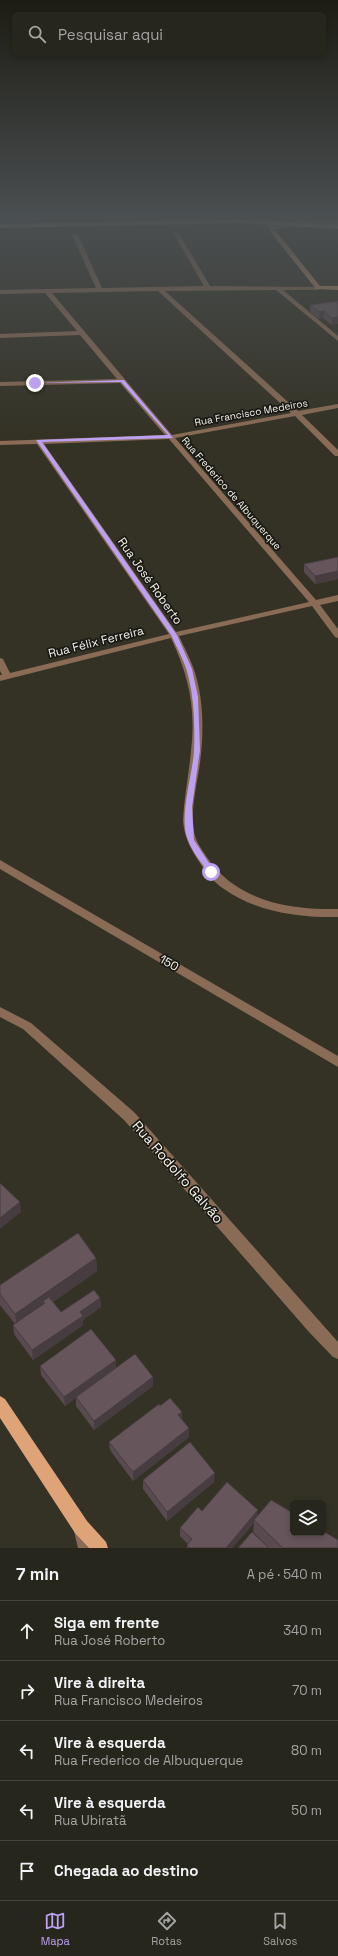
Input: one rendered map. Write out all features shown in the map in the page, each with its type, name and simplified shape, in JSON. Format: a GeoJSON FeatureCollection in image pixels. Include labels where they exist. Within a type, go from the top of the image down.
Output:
{"type":"FeatureCollection","features":[{"type":"Feature","properties":{"kind":"main road"},"geometry":{"type":"LineString","coordinates":[[0,1404],[81,1527],[100,1548]]}},
{"type":"Feature","properties":{"kind":"street"},"geometry":{"type":"LineString","coordinates":[[0,292],[87,290]]}},
{"type":"Feature","properties":{"kind":"street"},"geometry":{"type":"LineString","coordinates":[[161,290],[297,414],[338,454]]}},
{"type":"Feature","properties":{"kind":"street"},"geometry":{"type":"LineString","coordinates":[[279,290],[338,339]]}},
{"type":"Feature","properties":{"kind":"street","name":"Rua Frederico de Albuquerque"},"geometry":{"type":"LineString","coordinates":[[47,291],[122,381],[315,604],[338,635]]}},
{"type":"Feature","properties":{"kind":"street"},"geometry":{"type":"LineString","coordinates":[[0,336],[82,333]]}},
{"type":"Feature","properties":{"kind":"street"},"geometry":{"type":"LineString","coordinates":[[0,384],[122,381]]}},
{"type":"Feature","properties":{"kind":"street","name":"Rua Francisco Medeiros"},"geometry":{"type":"LineString","coordinates":[[0,443],[39,440],[171,437],[338,406]]}},
{"type":"Feature","properties":{"kind":"street","name":"Rua José Roberto"},"geometry":{"type":"LineString","coordinates":[[39,440],[174,635],[189,669],[195,697],[197,750],[189,807],[189,821],[191,840],[196,849],[211,872],[227,886],[243,896],[269,904],[317,914],[338,913]]}},
{"type":"Feature","properties":{"kind":"street","name":"Rua Félix Ferreira"},"geometry":{"type":"LineString","coordinates":[[4,677],[174,635],[338,598]]}},
{"type":"Feature","properties":{"kind":"street"},"geometry":{"type":"LineString","coordinates":[[0,661],[4,677]]}},
{"type":"Feature","properties":{"kind":"street","name":"150"},"geometry":{"type":"LineString","coordinates":[[0,864],[338,1062]]}},
{"type":"Feature","properties":{"kind":"street","name":"Rua Rodolfo Galvão"},"geometry":{"type":"LineString","coordinates":[[0,1012],[27,1026],[129,1116],[309,1322],[338,1352]]}},
{"type":"Feature","properties":{"kind":"street"},"geometry":{"type":"LineString","coordinates":[[81,1527],[86,1548]]}},
{"type":"Feature","properties":{"kind":"building"},"geometry":{"type":"Polygon","coordinates":[[[338,301],[338,317],[332,318],[324,311],[319,312],[310,305],[338,301]]]}},
{"type":"Feature","properties":{"kind":"building"},"geometry":{"type":"Polygon","coordinates":[[[338,557],[338,571],[315,576],[304,564],[338,557]]]}},
{"type":"Feature","properties":{"kind":"building"},"geometry":{"type":"Polygon","coordinates":[[[0,1183],[20,1202],[0,1218],[0,1183]]]}},
{"type":"Feature","properties":{"kind":"building"},"geometry":{"type":"Polygon","coordinates":[[[78,1233],[96,1258],[15,1314],[0,1294],[0,1285],[78,1233]]]}},
{"type":"Feature","properties":{"kind":"building"},"geometry":{"type":"Polygon","coordinates":[[[94,1290],[100,1298],[80,1312],[83,1316],[32,1350],[13,1325],[45,1303],[43,1301],[49,1297],[61,1312],[94,1290]]]}},
{"type":"Feature","properties":{"kind":"building"},"geometry":{"type":"Polygon","coordinates":[[[91,1329],[116,1360],[64,1397],[40,1366],[91,1329]]]}},
{"type":"Feature","properties":{"kind":"building"},"geometry":{"type":"Polygon","coordinates":[[[135,1354],[153,1377],[94,1421],[76,1397],[135,1354]]]}},
{"type":"Feature","properties":{"kind":"building"},"geometry":{"type":"Polygon","coordinates":[[[170,1398],[182,1412],[178,1415],[189,1428],[133,1472],[109,1442],[159,1404],[160,1406],[170,1398]]]}},
{"type":"Feature","properties":{"kind":"building"},"geometry":{"type":"Polygon","coordinates":[[[190,1442],[215,1473],[167,1512],[143,1480],[190,1442]]]}},
{"type":"Feature","properties":{"kind":"building"},"geometry":{"type":"Polygon","coordinates":[[[227,1482],[258,1510],[226,1548],[190,1548],[187,1545],[192,1539],[180,1528],[198,1507],[202,1511],[227,1482]]]}},
{"type":"Feature","properties":{"kind":"building"},"geometry":{"type":"Polygon","coordinates":[[[271,1500],[290,1511],[290,1536],[326,1536],[326,1533],[338,1540],[338,1548],[283,1548],[254,1520],[271,1500]]]}},
{"type":"Feature","properties":{"kind":"building"},"geometry":{"type":"Polygon","coordinates":[[[252,1532],[269,1548],[238,1548],[252,1532]]]}},
{"type":"Feature","properties":{"kind":"route"},"geometry":{"type":"LineString","coordinates":[[35,383],[122,381],[171,437],[39,440],[174,635],[185,658],[195,697],[197,750],[189,807],[189,828],[191,840],[211,872]]}}]}
